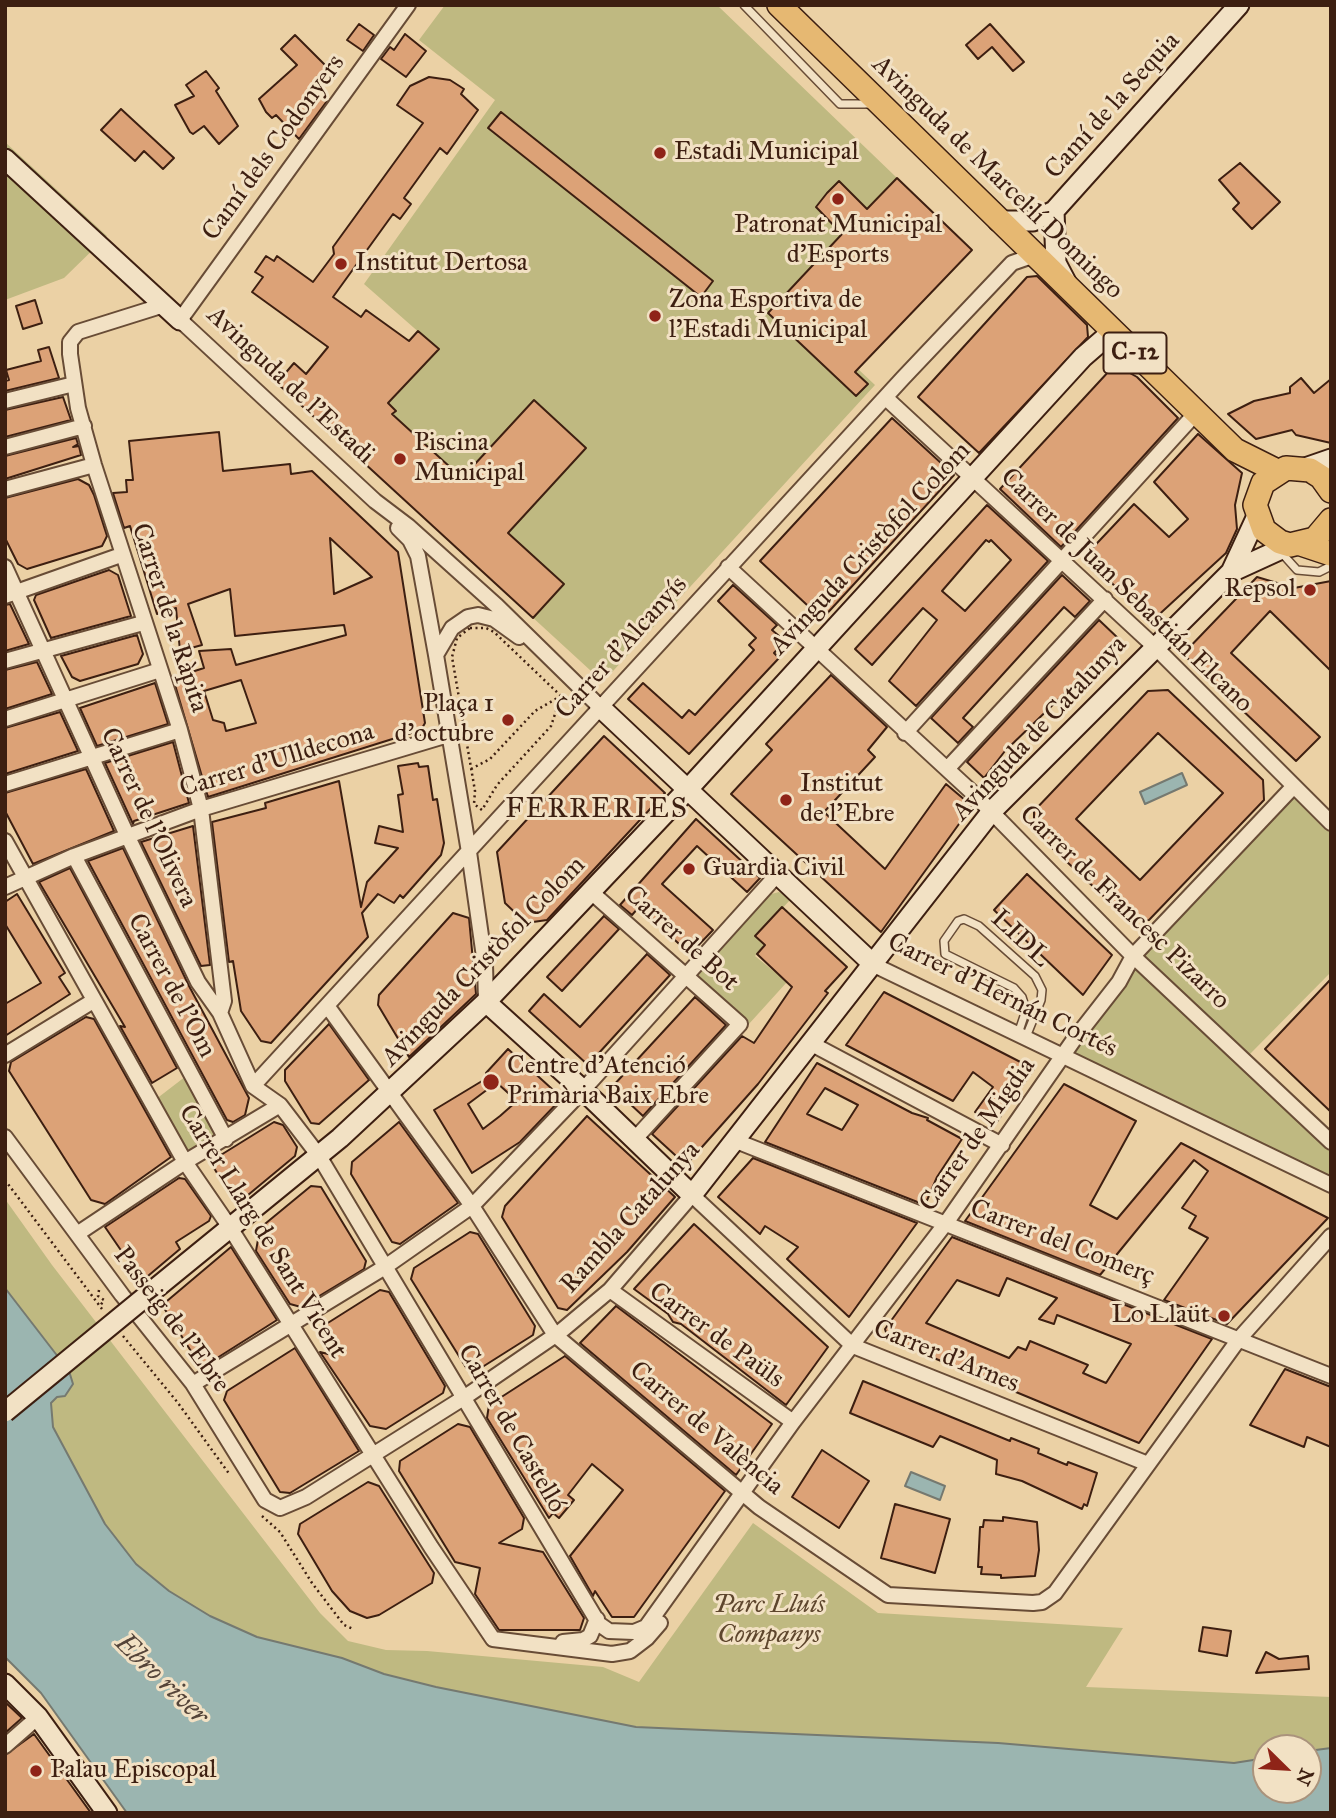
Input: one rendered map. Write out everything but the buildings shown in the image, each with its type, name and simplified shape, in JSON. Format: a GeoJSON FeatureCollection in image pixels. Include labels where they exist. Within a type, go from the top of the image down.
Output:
{"type":"FeatureCollection","features":[{"type":"Feature","properties":{"kind":"main road","name":"Avinguda de Marcel·lí Domingo"},"geometry":{"type":"LineString","coordinates":[[779,5],[804,25],[878,104],[1235,450],[1277,471]]}},
{"type":"Feature","properties":{"kind":"main road","name":"Avinguda de Marcel·lí Domingo"},"geometry":{"type":"LineString","coordinates":[[1235,450],[1259,515]]}},
{"type":"Feature","properties":{"kind":"main road"},"geometry":{"type":"LineString","coordinates":[[1331,491],[1321,477],[1304,468],[1290,467],[1277,471],[1263,483],[1259,515],[1271,537],[1290,546],[1331,554]]}},
{"type":"Feature","properties":{"kind":"main road"},"geometry":{"type":"LineString","coordinates":[[1290,546],[1321,534],[1331,520]]}},
{"type":"Feature","properties":{"kind":"street","name":"Camí dels Codonyers"},"geometry":{"type":"LineString","coordinates":[[180,320],[408,5]]}},
{"type":"Feature","properties":{"kind":"street","name":"Camí de la Sequia"},"geometry":{"type":"LineString","coordinates":[[1054,211],[1239,5]]}},
{"type":"Feature","properties":{"kind":"street","name":"Avinguda de l'Estadi"},"geometry":{"type":"LineString","coordinates":[[5,159],[375,501],[447,560],[600,707]]}},
{"type":"Feature","properties":{"kind":"street"},"geometry":{"type":"LineString","coordinates":[[998,220],[1033,221],[1054,211],[1056,263],[1070,291]]}},
{"type":"Feature","properties":{"kind":"street","name":"Carrer d'Alcanyís"},"geometry":{"type":"LineString","coordinates":[[253,1086],[1012,263],[1035,255]]}},
{"type":"Feature","properties":{"kind":"street","name":"Carrer de la Ràpita"},"geometry":{"type":"LineString","coordinates":[[164,305],[78,332],[70,342],[74,384],[83,426],[121,555],[180,730],[201,808],[224,1001],[220,1013]]}},
{"type":"Feature","properties":{"kind":"street","name":"Avinguda Cristòfol Colom"},"geometry":{"type":"LineString","coordinates":[[5,1412],[229,1226],[319,1156],[392,1093],[486,1002],[689,788],[1083,356],[1113,331]]}},
{"type":"Feature","properties":{"kind":"street"},"geometry":{"type":"LineString","coordinates":[[5,401],[74,384]]}},
{"type":"Feature","properties":{"kind":"street","name":"Carrer de Juan Sebastián Elcano"},"geometry":{"type":"LineString","coordinates":[[886,398],[1105,599],[1331,823]]}},
{"type":"Feature","properties":{"kind":"street"},"geometry":{"type":"LineString","coordinates":[[905,733],[1196,413]]}},
{"type":"Feature","properties":{"kind":"street"},"geometry":{"type":"LineString","coordinates":[[5,447],[83,426]]}},
{"type":"Feature","properties":{"kind":"street"},"geometry":{"type":"LineString","coordinates":[[1304,468],[1331,459]]}},
{"type":"Feature","properties":{"kind":"street"},"geometry":{"type":"LineString","coordinates":[[5,489],[94,465]]}},
{"type":"Feature","properties":{"kind":"street"},"geometry":{"type":"LineString","coordinates":[[375,501],[410,540],[420,566],[469,852],[485,964],[486,1002],[583,1090],[692,1195]]}},
{"type":"Feature","properties":{"kind":"street"},"geometry":{"type":"LineString","coordinates":[[1231,572],[1259,515]]}},
{"type":"Feature","properties":{"kind":"street"},"geometry":{"type":"LineString","coordinates":[[1231,572],[1290,546]]}},
{"type":"Feature","properties":{"kind":"street"},"geometry":{"type":"LineString","coordinates":[[11,593],[121,555]]}},
{"type":"Feature","properties":{"kind":"street"},"geometry":{"type":"LineString","coordinates":[[420,566],[431,560],[447,560]]}},
{"type":"Feature","properties":{"kind":"street","name":"Carrer de l'Olivera"},"geometry":{"type":"LineString","coordinates":[[5,567],[11,593],[44,650],[127,835],[198,982],[220,1013],[253,1086]]}},
{"type":"Feature","properties":{"kind":"street","name":"Carrer de Francesc Pizarro"},"geometry":{"type":"LineString","coordinates":[[728,568],[992,811],[1133,956],[1331,1142]]}},
{"type":"Feature","properties":{"kind":"street","name":"Avinguda de Catalunya"},"geometry":{"type":"LineString","coordinates":[[874,965],[992,811],[1154,646],[1231,572]]}},
{"type":"Feature","properties":{"kind":"street"},"geometry":{"type":"LineString","coordinates":[[947,769],[1105,599]]}},
{"type":"Feature","properties":{"kind":"street"},"geometry":{"type":"LineString","coordinates":[[436,655],[452,628],[468,617],[478,615],[494,619],[555,666]]}},
{"type":"Feature","properties":{"kind":"street"},"geometry":{"type":"LineString","coordinates":[[5,661],[143,623]]}},
{"type":"Feature","properties":{"kind":"street"},"geometry":{"type":"LineString","coordinates":[[5,719],[160,670]]}},
{"type":"Feature","properties":{"kind":"street","name":"Carrer d'Hernán Cortés"},"geometry":{"type":"LineString","coordinates":[[600,707],[689,788],[702,806],[776,876],[874,965],[1331,1185]]}},
{"type":"Feature","properties":{"kind":"street"},"geometry":{"type":"LineString","coordinates":[[5,784],[91,755],[180,730]]}},
{"type":"Feature","properties":{"kind":"street","name":"Carrer d'Ulldecona"},"geometry":{"type":"LineString","coordinates":[[5,887],[22,877],[74,856],[201,808],[449,735]]}},
{"type":"Feature","properties":{"kind":"street","name":"Carrer de Migdia"},"geometry":{"type":"LineString","coordinates":[[744,1492],[793,1422],[946,1223],[1063,1056],[1119,982],[1133,956],[1293,787]]}},
{"type":"Feature","properties":{"kind":"street","name":"Carrer Llarg de Sant Vicent"},"geometry":{"type":"LineString","coordinates":[[5,841],[22,877],[185,1162],[229,1226],[493,1639],[548,1645]]}},
{"type":"Feature","properties":{"kind":"street","name":"Carrer de l'Om"},"geometry":{"type":"LineString","coordinates":[[74,856],[226,1139]]}},
{"type":"Feature","properties":{"kind":"street"},"geometry":{"type":"LineString","coordinates":[[192,1384],[385,1267],[472,1206],[583,1090],[776,876]]}},
{"type":"Feature","properties":{"kind":"street","name":"Carrer de Bot"},"geometry":{"type":"LineString","coordinates":[[590,891],[740,1024],[634,1140]]}},
{"type":"Feature","properties":{"kind":"street","name":"Rambla Catalunya"},"geometry":{"type":"LineString","coordinates":[[306,1497],[466,1397],[555,1335],[610,1290],[692,1195],[874,965]]}},
{"type":"Feature","properties":{"kind":"street"},"geometry":{"type":"LineString","coordinates":[[5,1055],[93,1001]]}},
{"type":"Feature","properties":{"kind":"street","name":"Carrer de València"},"geometry":{"type":"LineString","coordinates":[[328,1007],[472,1206],[555,1335],[759,1507],[888,1595],[1034,1603],[1042,1602],[1055,1593],[1239,1339],[1331,1236]]}},
{"type":"Feature","properties":{"kind":"street"},"geometry":{"type":"LineString","coordinates":[[812,1044],[1002,1145]]}},
{"type":"Feature","properties":{"kind":"street","name":"Carrer de Castelló"},"geometry":{"type":"LineString","coordinates":[[253,1086],[281,1105],[319,1156],[597,1619]]}},
{"type":"Feature","properties":{"kind":"street"},"geometry":{"type":"LineString","coordinates":[[77,1234],[185,1162],[281,1105]]}},
{"type":"Feature","properties":{"kind":"street","name":"Passeig de l'Ebre"},"geometry":{"type":"LineString","coordinates":[[5,1137],[192,1384],[265,1500],[280,1508],[306,1497]]}},
{"type":"Feature","properties":{"kind":"street","name":"Carrer del Comerç"},"geometry":{"type":"LineString","coordinates":[[736,1140],[1331,1376]]}},
{"type":"Feature","properties":{"kind":"street","name":"Carrer d'Arnes"},"geometry":{"type":"LineString","coordinates":[[692,1195],[853,1346],[1148,1464]]}},
{"type":"Feature","properties":{"kind":"street","name":"Carrer de Paüls"},"geometry":{"type":"LineString","coordinates":[[610,1290],[793,1422]]}},
{"type":"Feature","properties":{"kind":"street"},"geometry":{"type":"LineString","coordinates":[[597,1619],[610,1631],[620,1633],[646,1627],[744,1492]]}},
{"type":"Feature","properties":{"kind":"street"},"geometry":{"type":"LineString","coordinates":[[548,1645],[603,1653],[630,1651],[647,1638],[661,1621],[737,1515],[747,1507],[759,1507]]}},
{"type":"Feature","properties":{"kind":"street"},"geometry":{"type":"LineString","coordinates":[[548,1645],[583,1640],[595,1629],[597,1619]]}},
{"type":"Feature","properties":{"kind":"street"},"geometry":{"type":"LineString","coordinates":[[5,1684],[38,1717],[107,1813]]}},
{"type":"Feature","properties":{"kind":"street"},"geometry":{"type":"LineString","coordinates":[[5,1746],[38,1717]]}},
{"type":"Feature","properties":{"kind":"lane"},"geometry":{"type":"LineString","coordinates":[[744,5],[840,104],[878,104]]}},
{"type":"Feature","properties":{"kind":"lane"},"geometry":{"type":"LineString","coordinates":[[1290,546],[1297,570],[1320,572],[1331,566]]}},
{"type":"Feature","properties":{"kind":"lane","name":"LIDL"},"geometry":{"type":"LineString","coordinates":[[964,919],[979,926],[1035,976],[1042,990],[1041,1000],[1022,1035],[1026,1010],[1022,997],[1014,988],[945,954],[944,941],[958,921],[964,919]]}},
{"type":"Feature","properties":{"kind":"path"},"geometry":{"type":"LineString","coordinates":[[477,627],[494,632],[561,696],[551,726],[497,785],[482,810],[474,804],[471,769],[452,657],[457,638],[463,632],[477,627]]}},
{"type":"Feature","properties":{"kind":"path"},"geometry":{"type":"LineString","coordinates":[[471,769],[489,759],[535,710],[561,696]]}},
{"type":"Feature","properties":{"kind":"path"},"geometry":{"type":"LineString","coordinates":[[5,1180],[108,1316]]}},
{"type":"Feature","properties":{"kind":"path"},"geometry":{"type":"LineString","coordinates":[[100,1306],[104,1300]]}},
{"type":"Feature","properties":{"kind":"path"},"geometry":{"type":"LineString","coordinates":[[123,1335],[232,1477]]}},
{"type":"Feature","properties":{"kind":"path"},"geometry":{"type":"LineString","coordinates":[[256,1508],[280,1532],[312,1583],[344,1625],[353,1629]]}},
{"type":"Feature","properties":{"kind":"green space","name":"Zona Esportiva de l'Estadi Municipal"},"geometry":{"type":"Polygon","coordinates":[[[445,5],[717,5],[972,250],[858,369],[875,385],[603,682],[348,448],[438,349],[364,284],[495,100],[419,40],[445,5]]]}},
{"type":"Feature","properties":{"kind":"green space"},"geometry":{"type":"Polygon","coordinates":[[[5,142],[107,236],[64,278],[5,300],[5,142]]]}},
{"type":"Feature","properties":{"kind":"green space"},"geometry":{"type":"Polygon","coordinates":[[[1293,787],[1331,823],[1331,972],[1250,1054],[1147,968],[1331,1143],[1331,1185],[1063,1056],[1119,982],[1293,787]]]}},
{"type":"Feature","properties":{"kind":"green space"},"geometry":{"type":"Polygon","coordinates":[[[779,892],[791,899],[760,932],[769,941],[755,956],[787,982],[748,1025],[695,974],[764,896],[779,892]]]}},
{"type":"Feature","properties":{"kind":"green space"},"geometry":{"type":"Polygon","coordinates":[[[190,1073],[226,1139],[185,1162],[151,1103],[190,1073]]]}},
{"type":"Feature","properties":{"kind":"green space","name":"Parc Lluís Companys"},"geometry":{"type":"Polygon","coordinates":[[[5,1199],[52,1265],[320,1613],[348,1641],[386,1650],[427,1651],[603,1667],[639,1682],[753,1523],[878,1613],[1123,1628],[1086,1687],[1331,1697],[1331,1748],[1322,1749],[1322,1734],[1252,1734],[1252,1760],[1234,1763],[998,1743],[636,1727],[436,1687],[384,1674],[342,1658],[257,1637],[210,1616],[169,1591],[136,1564],[105,1524],[53,1427],[51,1403],[69,1371],[5,1288],[5,1199]]]}},
{"type":"Feature","properties":{"kind":"water"},"geometry":{"type":"Polygon","coordinates":[[[1182,773],[1187,785],[1145,804],[1140,792],[1182,773]]]}},
{"type":"Feature","properties":{"kind":"water","name":"Ebro river"},"geometry":{"type":"Polygon","coordinates":[[[5,1288],[69,1371],[73,1384],[65,1396],[57,1397],[51,1403],[53,1427],[105,1524],[136,1564],[169,1591],[210,1616],[257,1637],[342,1658],[384,1674],[436,1687],[636,1727],[998,1743],[1234,1763],[1252,1760],[1252,1804],[1322,1804],[1322,1749],[1331,1748],[1331,1813],[127,1813],[41,1693],[5,1657],[5,1288]]]}},
{"type":"Feature","properties":{"kind":"water"},"geometry":{"type":"Polygon","coordinates":[[[911,1472],[945,1486],[940,1500],[905,1486],[911,1472]]]}},
{"type":"Feature","properties":{"kind":"place","name":"Estadi Municipal"},"geometry":{"type":"Point","coordinates":[660,153]}},
{"type":"Feature","properties":{"kind":"place","name":"Patronat Municipal d'Esports"},"geometry":{"type":"Point","coordinates":[838,199]}},
{"type":"Feature","properties":{"kind":"place","name":"Institut Dertosa"},"geometry":{"type":"Point","coordinates":[341,264]}},
{"type":"Feature","properties":{"kind":"place","name":"Zona Esportiva de l'Estadi Municipal"},"geometry":{"type":"Point","coordinates":[655,316]}},
{"type":"Feature","properties":{"kind":"place","name":"Piscina Municipal"},"geometry":{"type":"Point","coordinates":[400,459]}},
{"type":"Feature","properties":{"kind":"place","name":"Repsol"},"geometry":{"type":"Point","coordinates":[1310,590]}},
{"type":"Feature","properties":{"kind":"place","name":"Plaça 1 d'octubre"},"geometry":{"type":"Point","coordinates":[508,720]}},
{"type":"Feature","properties":{"kind":"place","name":"Institut de l'Ebre"},"geometry":{"type":"Point","coordinates":[786,800]}},
{"type":"Feature","properties":{"kind":"place","name":"Guardia Civil"},"geometry":{"type":"Point","coordinates":[689,869]}},
{"type":"Feature","properties":{"kind":"place","name":"Centre d'Atenció Primària Baix Ebre"},"geometry":{"type":"Point","coordinates":[491,1082]}},
{"type":"Feature","properties":{"kind":"place","name":"Lo Llaüt"},"geometry":{"type":"Point","coordinates":[1224,1316]}},
{"type":"Feature","properties":{"kind":"place","name":"Palau Episcopal"},"geometry":{"type":"Point","coordinates":[36,1771]}},
{"type":"Feature","properties":{"kind":"district","name":"FERRERIES"},"geometry":{"type":"Point","coordinates":[597,810]}}]}
